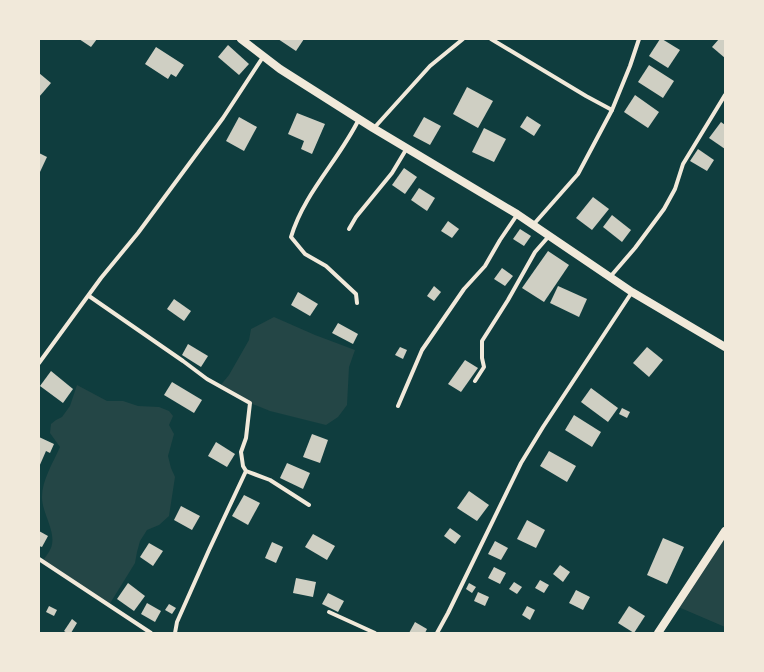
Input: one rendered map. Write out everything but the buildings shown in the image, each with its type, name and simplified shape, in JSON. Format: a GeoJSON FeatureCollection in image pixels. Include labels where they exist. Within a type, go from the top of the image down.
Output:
{"type":"FeatureCollection","features":[{"type":"Feature","properties":{"kind":"main road"},"geometry":{"type":"LineString","coordinates":[[241,39],[280,69],[373,128],[517,214],[632,292],[725,347]]}},
{"type":"Feature","properties":{"kind":"main road"},"geometry":{"type":"LineString","coordinates":[[658,633],[725,531]]}},
{"type":"Feature","properties":{"kind":"street"},"geometry":{"type":"LineString","coordinates":[[373,128],[430,66],[463,39]]}},
{"type":"Feature","properties":{"kind":"street"},"geometry":{"type":"LineString","coordinates":[[491,39],[612,110]]}},
{"type":"Feature","properties":{"kind":"street"},"geometry":{"type":"LineString","coordinates":[[533,225],[578,174],[612,110],[639,39]]}},
{"type":"Feature","properties":{"kind":"street"},"geometry":{"type":"LineString","coordinates":[[39,363],[101,278],[138,233],[219,123],[263,57]]}},
{"type":"Feature","properties":{"kind":"street"},"geometry":{"type":"LineString","coordinates":[[610,277],[635,248],[664,208],[675,189],[683,164],[725,94]]}},
{"type":"Feature","properties":{"kind":"street"},"geometry":{"type":"LineString","coordinates":[[357,302],[356,294],[326,266],[305,254],[291,237],[295,221],[302,208],[360,119]]}},
{"type":"Feature","properties":{"kind":"street"},"geometry":{"type":"LineString","coordinates":[[349,229],[356,217],[392,173],[407,148]]}},
{"type":"Feature","properties":{"kind":"street"},"geometry":{"type":"LineString","coordinates":[[398,406],[422,350],[464,288],[485,266],[517,214]]}},
{"type":"Feature","properties":{"kind":"street"},"geometry":{"type":"LineString","coordinates":[[475,381],[484,367],[482,358],[482,341],[508,300],[535,252],[549,236]]}},
{"type":"Feature","properties":{"kind":"street"},"geometry":{"type":"LineString","coordinates":[[437,633],[452,606],[521,463],[632,292]]}},
{"type":"Feature","properties":{"kind":"street"},"geometry":{"type":"LineString","coordinates":[[89,296],[207,379],[250,403],[246,438],[241,452],[243,466],[246,471],[270,480],[309,504]]}},
{"type":"Feature","properties":{"kind":"street"},"geometry":{"type":"LineString","coordinates":[[175,633],[178,622],[209,550],[246,471]]}},
{"type":"Feature","properties":{"kind":"street"},"geometry":{"type":"LineString","coordinates":[[39,560],[151,633]]}},
{"type":"Feature","properties":{"kind":"street"},"geometry":{"type":"LineString","coordinates":[[329,612],[375,633]]}},
{"type":"Feature","properties":{"kind":"shaded area"},"geometry":{"type":"Polygon","coordinates":[[[274,317],[315,335],[355,350],[349,367],[347,405],[338,417],[326,425],[270,411],[250,403],[220,386],[229,375],[249,340],[251,329],[274,317]]]}},
{"type":"Feature","properties":{"kind":"shaded area"},"geometry":{"type":"Polygon","coordinates":[[[77,385],[107,401],[123,401],[138,406],[159,407],[169,411],[173,416],[169,425],[174,434],[168,456],[175,477],[169,516],[159,525],[147,530],[140,541],[135,563],[109,605],[42,562],[51,548],[52,536],[44,510],[42,491],[48,472],[60,447],[50,433],[51,424],[62,417],[70,406],[77,385]]]}},
{"type":"Feature","properties":{"kind":"shaded area"},"geometry":{"type":"Polygon","coordinates":[[[725,531],[725,627],[676,606],[725,531]]]}}]}
